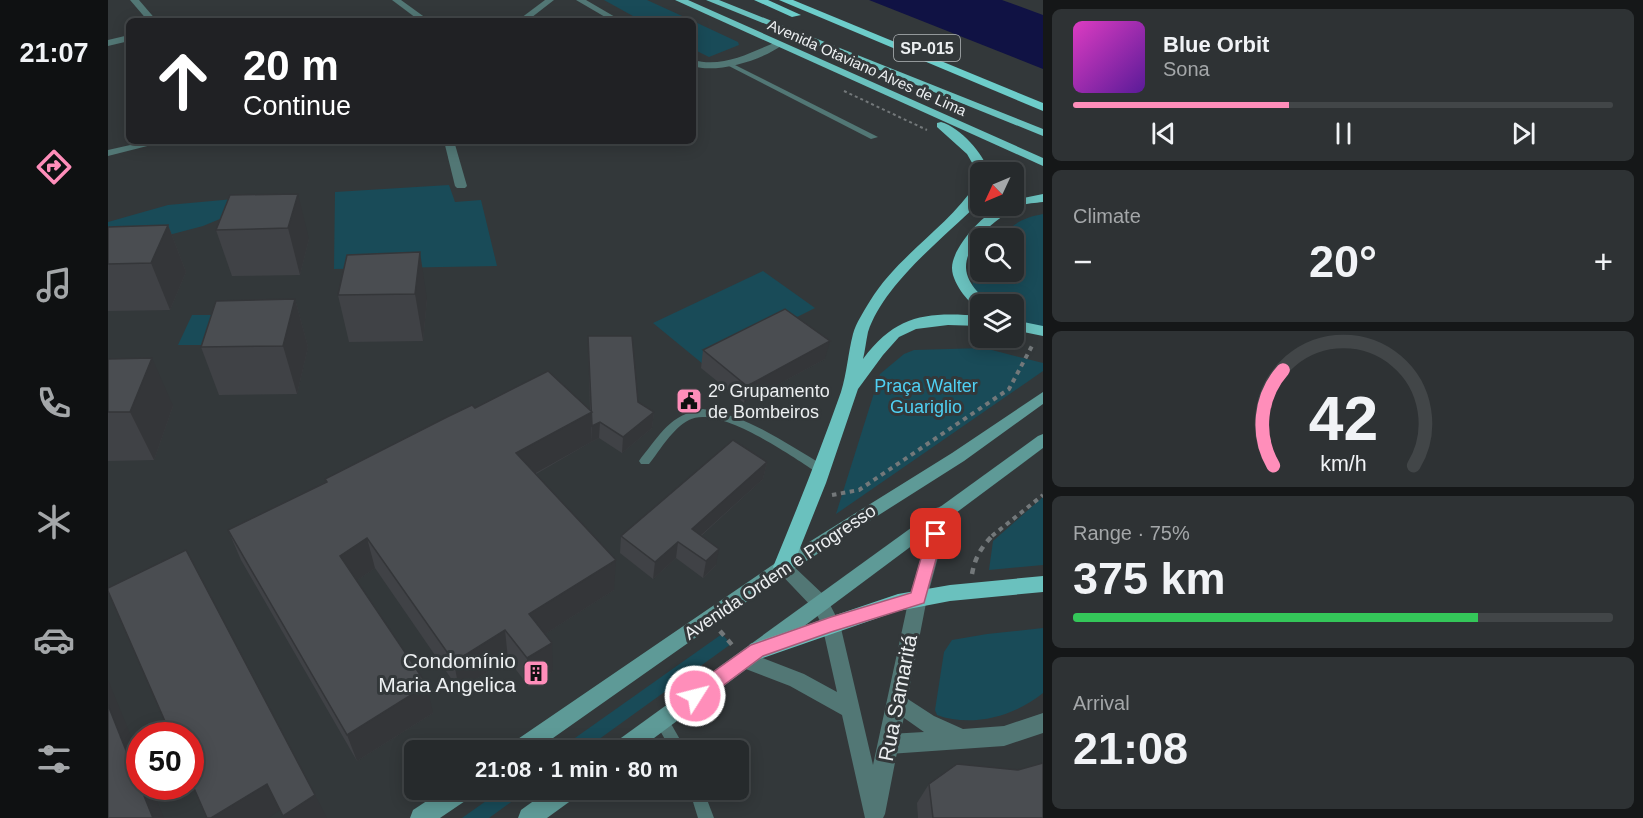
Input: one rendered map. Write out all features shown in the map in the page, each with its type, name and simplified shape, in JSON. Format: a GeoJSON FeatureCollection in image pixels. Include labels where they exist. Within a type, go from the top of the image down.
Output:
{"type":"FeatureCollection","features":[{"type":"Feature","properties":{"kind":"highway","name":"Avenida Otaviano Alves de Lima"},"geometry":{"type":"LineString","coordinates":[[680,0],[913,106],[1043,162]]}},
{"type":"Feature","properties":{"kind":"highway"},"geometry":{"type":"LineString","coordinates":[[711,0],[1043,133]]}},
{"type":"Feature","properties":{"kind":"highway"},"geometry":{"type":"LineString","coordinates":[[741,0],[1043,124]]}},
{"type":"Feature","properties":{"kind":"highway"},"geometry":{"type":"LineString","coordinates":[[759,0],[897,57],[954,76],[975,78]]}},
{"type":"Feature","properties":{"kind":"highway","name":"SP-015"},"geometry":{"type":"LineString","coordinates":[[784,0],[1043,107]]}},
{"type":"Feature","properties":{"kind":"highway","name":"SP-015"},"geometry":{"type":"LineString","coordinates":[[811,0],[1043,95]]}},
{"type":"Feature","properties":{"kind":"highway"},"geometry":{"type":"LineString","coordinates":[[913,106],[934,119],[964,144],[980,162]]}},
{"type":"Feature","properties":{"kind":"highway"},"geometry":{"type":"LineString","coordinates":[[1024,200],[1043,198]]}},
{"type":"Feature","properties":{"kind":"highway"},"geometry":{"type":"LineString","coordinates":[[783,567],[822,470],[850,388],[861,330],[878,300],[904,265],[934,240],[970,204]]}},
{"type":"Feature","properties":{"kind":"highway"},"geometry":{"type":"LineString","coordinates":[[970,294],[962,281],[959,267],[968,246],[988,221],[996,216]]}},
{"type":"Feature","properties":{"kind":"highway"},"geometry":{"type":"LineString","coordinates":[[850,388],[880,349],[897,332],[936,321],[970,320]]}},
{"type":"Feature","properties":{"kind":"highway"},"geometry":{"type":"LineString","coordinates":[[1024,327],[1043,331]]}},
{"type":"Feature","properties":{"kind":"highway"},"geometry":{"type":"LineString","coordinates":[[751,655],[831,624],[918,598],[972,590],[1043,584]]}},
{"type":"Feature","properties":{"kind":"main road","name":"Avenida Ordem e Progresso"},"geometry":{"type":"LineString","coordinates":[[534,740],[783,567],[958,457],[1043,397]]}},
{"type":"Feature","properties":{"kind":"main road"},"geometry":{"type":"LineString","coordinates":[[634,740],[1043,440]]}},
{"type":"Feature","properties":{"kind":"main road"},"geometry":{"type":"LineString","coordinates":[[421,818],[447,800]]}},
{"type":"Feature","properties":{"kind":"main road"},"geometry":{"type":"LineString","coordinates":[[529,818],[553,800]]}},
{"type":"Feature","properties":{"kind":"street"},"geometry":{"type":"LineString","coordinates":[[134,0],[150,18]]}},
{"type":"Feature","properties":{"kind":"street"},"geometry":{"type":"LineString","coordinates":[[396,0],[422,18]]}},
{"type":"Feature","properties":{"kind":"street"},"geometry":{"type":"LineString","coordinates":[[525,18],[550,0]]}},
{"type":"Feature","properties":{"kind":"street"},"geometry":{"type":"LineString","coordinates":[[580,0],[613,18]]}},
{"type":"Feature","properties":{"kind":"street"},"geometry":{"type":"LineString","coordinates":[[108,43],[126,39]]}},
{"type":"Feature","properties":{"kind":"street"},"geometry":{"type":"LineString","coordinates":[[696,64],[710,68],[777,45]]}},
{"type":"Feature","properties":{"kind":"street"},"geometry":{"type":"LineString","coordinates":[[108,153],[148,144]]}},
{"type":"Feature","properties":{"kind":"street"},"geometry":{"type":"LineString","coordinates":[[450,144],[461,186]]}},
{"type":"Feature","properties":{"kind":"street","name":"Rua Samaritá"},"geometry":{"type":"LineString","coordinates":[[875,816],[918,598],[942,513]]}},
{"type":"Feature","properties":{"kind":"street","name":"Rua Samaritá"},"geometry":{"type":"LineString","coordinates":[[783,567],[820,603],[831,624],[875,816]]}},
{"type":"Feature","properties":{"kind":"street"},"geometry":{"type":"LineString","coordinates":[[751,655],[851,710]]}},
{"type":"Feature","properties":{"kind":"street"},"geometry":{"type":"LineString","coordinates":[[897,701],[927,723],[964,739]]}},
{"type":"Feature","properties":{"kind":"street"},"geometry":{"type":"LineString","coordinates":[[888,744],[1004,736],[1043,723]]}},
{"type":"Feature","properties":{"kind":"lane"},"geometry":{"type":"LineString","coordinates":[[727,63],[874,137]]}},
{"type":"Feature","properties":{"kind":"lane"},"geometry":{"type":"LineString","coordinates":[[645,461],[678,422],[691,414],[706,411],[747,426],[822,470]]}},
{"type":"Feature","properties":{"kind":"lane"},"geometry":{"type":"LineString","coordinates":[[661,720],[673,740]]}},
{"type":"Feature","properties":{"kind":"lane"},"geometry":{"type":"LineString","coordinates":[[700,800],[706,818]]}},
{"type":"Feature","properties":{"kind":"path"},"geometry":{"type":"LineString","coordinates":[[844,91],[928,130]]}},
{"type":"Feature","properties":{"kind":"path"},"geometry":{"type":"LineString","coordinates":[[833,495],[859,490],[1009,389],[1033,344]]}},
{"type":"Feature","properties":{"kind":"path"},"geometry":{"type":"LineString","coordinates":[[972,566],[977,552],[992,536],[1043,495]]}},
{"type":"Feature","properties":{"kind":"path"},"geometry":{"type":"LineString","coordinates":[[709,619],[751,655]]}},
{"type":"Feature","properties":{"kind":"green space"},"geometry":{"type":"Polygon","coordinates":[[[604,0],[647,0],[686,18],[637,18],[604,0]]]}},
{"type":"Feature","properties":{"kind":"green space"},"geometry":{"type":"Polygon","coordinates":[[[696,22],[738,42],[739,45],[709,57],[696,50],[696,22]]]}},
{"type":"Feature","properties":{"kind":"green space"},"geometry":{"type":"Polygon","coordinates":[[[449,185],[455,202],[481,200],[497,266],[334,269],[335,192],[449,185]]]}},
{"type":"Feature","properties":{"kind":"green space"},"geometry":{"type":"Polygon","coordinates":[[[278,195],[203,226],[108,251],[108,222],[168,205],[278,195]]]}},
{"type":"Feature","properties":{"kind":"green space"},"geometry":{"type":"Polygon","coordinates":[[[1043,214],[1043,329],[1024,323],[1024,294],[978,294],[972,282],[1024,282],[1024,228],[1010,228],[1029,217],[1043,214]]]}},
{"type":"Feature","properties":{"kind":"green space"},"geometry":{"type":"Polygon","coordinates":[[[763,271],[815,308],[703,364],[653,323],[763,271]]]}},
{"type":"Feature","properties":{"kind":"green space"},"geometry":{"type":"Polygon","coordinates":[[[192,315],[224,315],[211,345],[178,345],[192,315]]]}},
{"type":"Feature","properties":{"kind":"green space","name":"Praça Walter Guariglio"},"geometry":{"type":"Polygon","coordinates":[[[984,348],[1043,363],[1043,371],[836,514],[880,374],[904,354],[914,350],[984,348]]]}},
{"type":"Feature","properties":{"kind":"green space"},"geometry":{"type":"Polygon","coordinates":[[[1043,497],[1043,565],[989,570],[993,541],[1043,497]]]}},
{"type":"Feature","properties":{"kind":"green space"},"geometry":{"type":"Polygon","coordinates":[[[1043,628],[1043,693],[1020,708],[993,718],[964,720],[937,715],[935,710],[944,652],[952,640],[1043,628]]]}},
{"type":"Feature","properties":{"kind":"green space"},"geometry":{"type":"Polygon","coordinates":[[[722,634],[731,644],[598,740],[572,740],[722,634]]]}},
{"type":"Feature","properties":{"kind":"green space"},"geometry":{"type":"Polygon","coordinates":[[[487,800],[514,800],[489,818],[462,818],[487,800]]]}},
{"type":"Feature","properties":{"kind":"shaded area"},"geometry":{"type":"Polygon","coordinates":[[[869,0],[1002,0],[1043,15],[1043,69],[869,0]]]}},
{"type":"Feature","properties":{"kind":"building"},"geometry":{"type":"Polygon","coordinates":[[[298,194],[288,228],[216,230],[230,195],[298,194]]]}},
{"type":"Feature","properties":{"kind":"building"},"geometry":{"type":"Polygon","coordinates":[[[168,225],[151,263],[108,264],[108,227],[168,225]]]}},
{"type":"Feature","properties":{"kind":"building"},"geometry":{"type":"Polygon","coordinates":[[[420,252],[415,294],[338,295],[347,255],[420,252]]]}},
{"type":"Feature","properties":{"kind":"building"},"geometry":{"type":"Polygon","coordinates":[[[295,299],[283,346],[201,347],[216,301],[295,299]]]}},
{"type":"Feature","properties":{"kind":"building"},"geometry":{"type":"Polygon","coordinates":[[[785,309],[830,341],[747,386],[703,350],[785,309]]]}},
{"type":"Feature","properties":{"kind":"building"},"geometry":{"type":"Polygon","coordinates":[[[588,336],[632,336],[638,402],[654,412],[623,437],[600,422],[592,426],[588,336]]]}},
{"type":"Feature","properties":{"kind":"building"},"geometry":{"type":"Polygon","coordinates":[[[152,358],[130,412],[108,412],[108,359],[152,358]]]}},
{"type":"Feature","properties":{"kind":"building"},"geometry":{"type":"Polygon","coordinates":[[[548,371],[592,412],[516,453],[616,560],[529,614],[552,643],[527,658],[505,630],[454,662],[367,538],[340,556],[427,685],[347,735],[228,530],[327,482],[325,479],[447,417],[472,405],[475,408],[548,371]]]}},
{"type":"Feature","properties":{"kind":"building"},"geometry":{"type":"Polygon","coordinates":[[[733,440],[767,462],[692,529],[719,549],[706,561],[678,542],[655,562],[621,536],[733,440]]]}},
{"type":"Feature","properties":{"kind":"building"},"geometry":{"type":"Polygon","coordinates":[[[186,550],[315,795],[283,816],[267,784],[211,818],[207,818],[199,800],[204,800],[204,722],[165,722],[108,588],[186,550]]]}},
{"type":"Feature","properties":{"kind":"building"},"geometry":{"type":"Polygon","coordinates":[[[108,705],[126,751],[126,800],[146,800],[153,818],[108,818],[108,705]]]}},
{"type":"Feature","properties":{"kind":"building"},"geometry":{"type":"Polygon","coordinates":[[[1043,763],[1043,818],[933,818],[929,784],[957,764],[1018,770],[1043,763]]]}},
{"type":"Feature","properties":{"kind":"place","name":"2º Grupamento de Bombeiros"},"geometry":{"type":"Point","coordinates":[689,401]}},
{"type":"Feature","properties":{"kind":"place","name":"Condomínio Maria Angelica"},"geometry":{"type":"Point","coordinates":[536,673]}},
{"type":"Feature","properties":{"kind":"route"},"geometry":{"type":"LineString","coordinates":[[695,696],[757,651],[831,624],[918,598],[936,534]]}}]}
